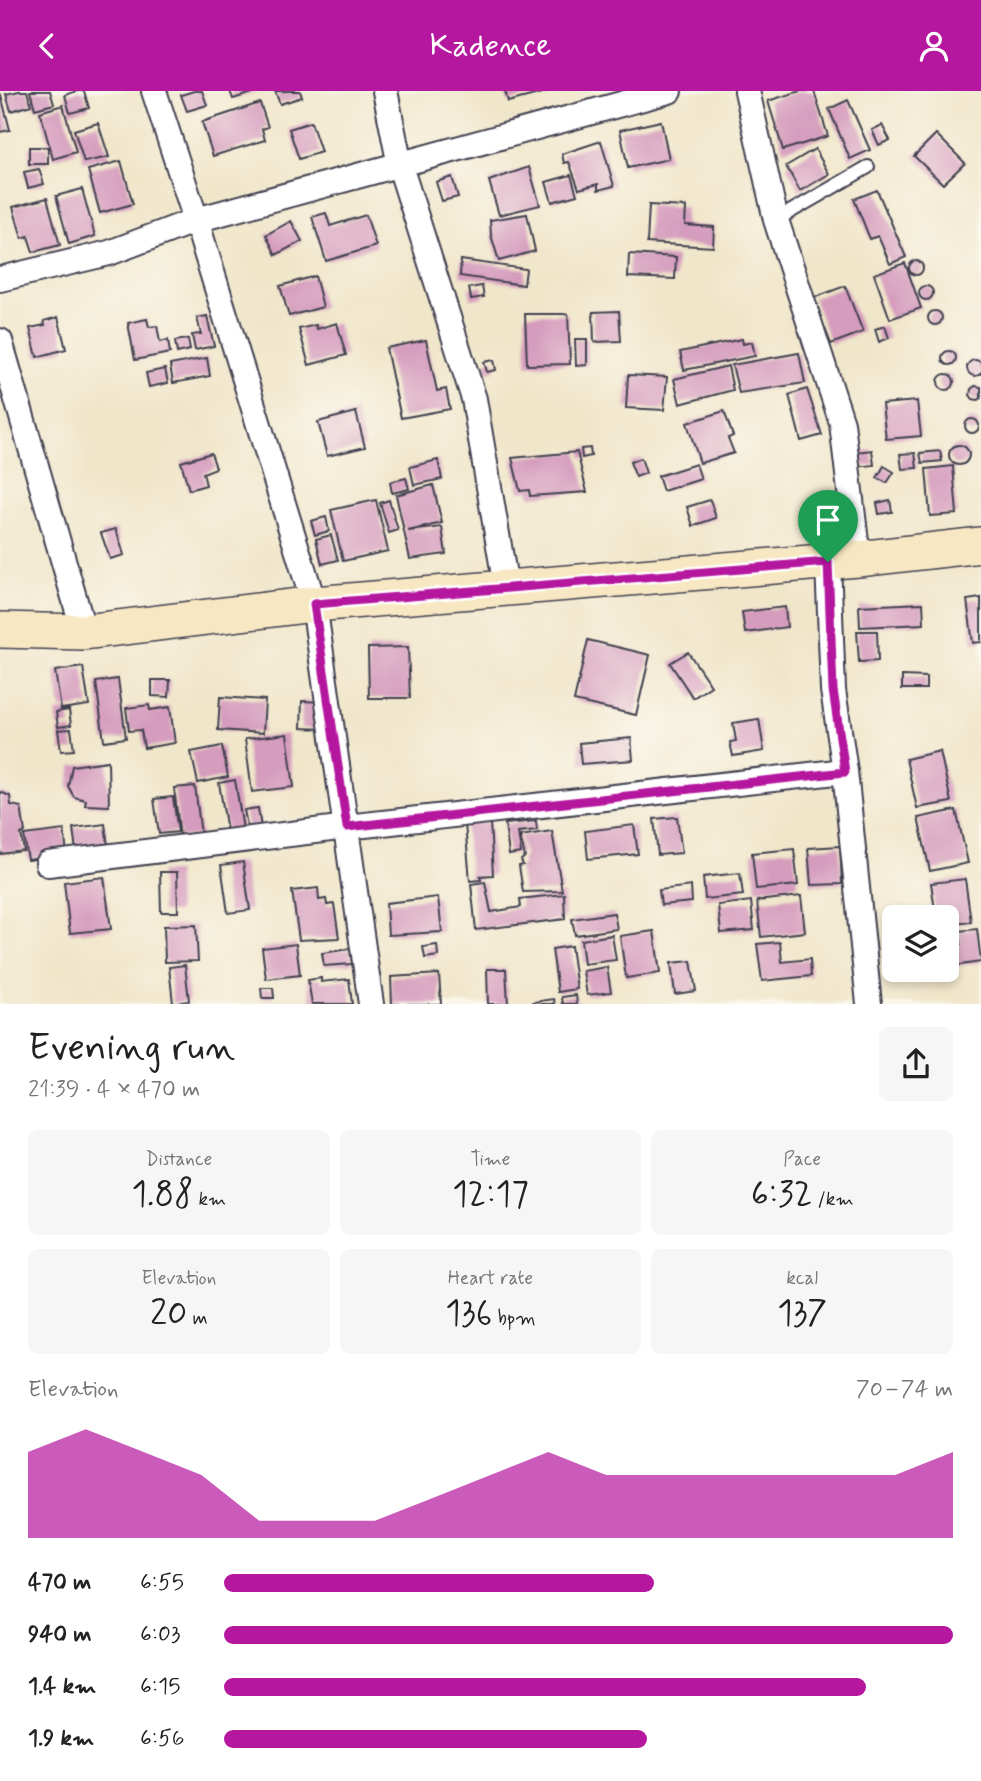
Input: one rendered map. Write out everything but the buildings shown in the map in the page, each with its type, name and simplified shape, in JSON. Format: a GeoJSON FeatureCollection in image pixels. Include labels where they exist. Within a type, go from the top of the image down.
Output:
{"type":"FeatureCollection","features":[{"type":"Feature","properties":{"kind":"main road"},"geometry":{"type":"LineString","coordinates":[[0,630],[84,632],[314,604],[843,560],[981,545]]}},
{"type":"Feature","properties":{"kind":"street"},"geometry":{"type":"LineString","coordinates":[[154,91],[314,604],[371,1004]]}},
{"type":"Feature","properties":{"kind":"street"},"geometry":{"type":"LineString","coordinates":[[385,91],[400,166],[474,399],[506,587]]}},
{"type":"Feature","properties":{"kind":"street"},"geometry":{"type":"LineString","coordinates":[[0,279],[109,253],[196,220],[669,91]]}},
{"type":"Feature","properties":{"kind":"street"},"geometry":{"type":"LineString","coordinates":[[747,91],[776,220],[842,422],[843,560],[833,690],[845,772],[869,1004]]}},
{"type":"Feature","properties":{"kind":"street"},"geometry":{"type":"LineString","coordinates":[[0,341],[84,632]]}},
{"type":"Feature","properties":{"kind":"street"},"geometry":{"type":"LineString","coordinates":[[48,864],[347,827],[845,772]]}},
{"type":"Feature","properties":{"kind":"lane"},"geometry":{"type":"LineString","coordinates":[[776,220],[867,167]]}},
{"type":"Feature","properties":{"kind":"route"},"geometry":{"type":"LineString","coordinates":[[828,562],[833,690],[845,772],[347,827],[314,604],[828,562]]}}]}
